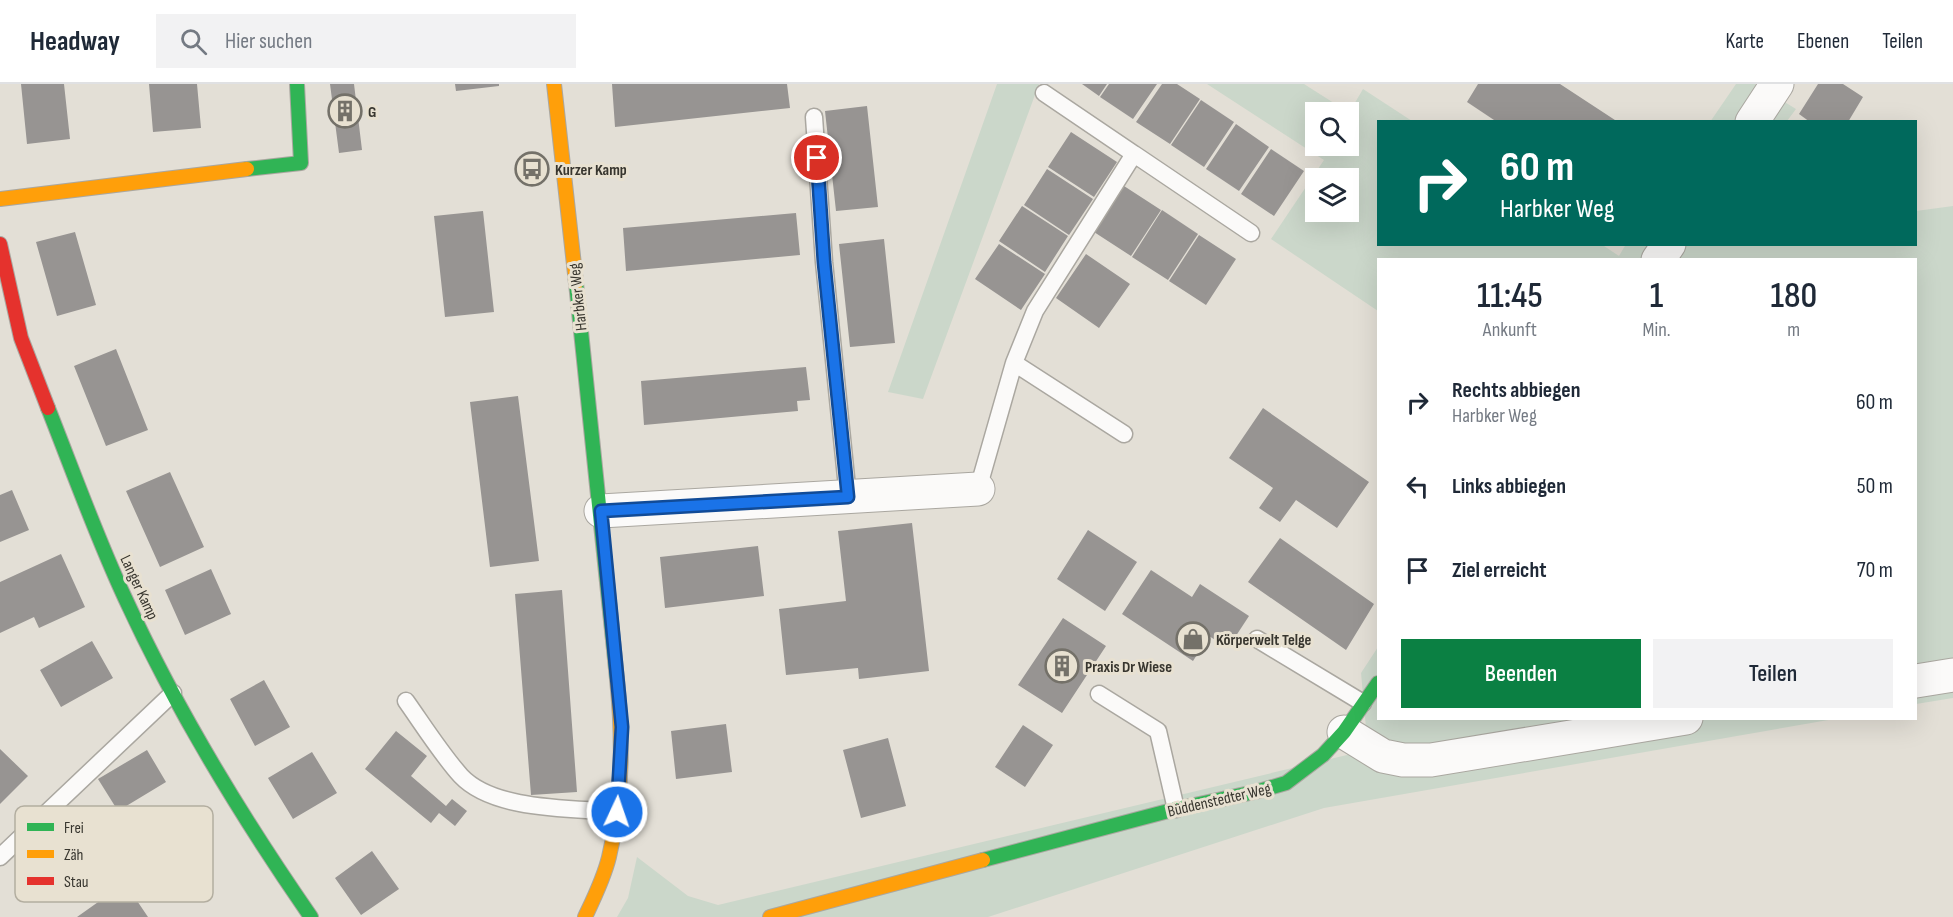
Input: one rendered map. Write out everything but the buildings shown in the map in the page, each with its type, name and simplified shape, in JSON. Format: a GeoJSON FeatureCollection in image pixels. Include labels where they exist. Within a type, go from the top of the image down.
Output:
{"type":"FeatureCollection","features":[{"type":"Feature","properties":{"kind":"street"},"geometry":{"type":"LineString","coordinates":[[0,199],[301,163],[297,84]]}},
{"type":"Feature","properties":{"kind":"street","name":"Harbker Weg"},"geometry":{"type":"LineString","coordinates":[[554,84],[601,511],[622,727],[617,812],[609,859],[596,896],[585,917]]}},
{"type":"Feature","properties":{"kind":"street"},"geometry":{"type":"LineString","coordinates":[[1753,120],[1777,84]]}},
{"type":"Feature","properties":{"kind":"street","name":"Langer Kamp"},"geometry":{"type":"LineString","coordinates":[[0,244],[21,338],[125,598],[173,693],[220,776],[311,917]]}},
{"type":"Feature","properties":{"kind":"street"},"geometry":{"type":"LineString","coordinates":[[601,511],[978,489]]}},
{"type":"Feature","properties":{"kind":"street"},"geometry":{"type":"LineString","coordinates":[[1917,681],[1953,675]]}},
{"type":"Feature","properties":{"kind":"street","name":"Büddenstedter Weg"},"geometry":{"type":"LineString","coordinates":[[770,917],[1176,809],[1286,783],[1323,755],[1344,732],[1377,684]]}},
{"type":"Feature","properties":{"kind":"street"},"geometry":{"type":"LineString","coordinates":[[1344,732],[1383,756],[1403,760],[1431,760],[1674,720]]}},
{"type":"Feature","properties":{"kind":"lane"},"geometry":{"type":"LineString","coordinates":[[1044,93],[1251,233]]}},
{"type":"Feature","properties":{"kind":"lane"},"geometry":{"type":"LineString","coordinates":[[814,117],[824,262],[848,497]]}},
{"type":"Feature","properties":{"kind":"lane"},"geometry":{"type":"LineString","coordinates":[[978,489],[1014,363],[1035,311],[1134,154]]}},
{"type":"Feature","properties":{"kind":"lane"},"geometry":{"type":"LineString","coordinates":[[1014,363],[1124,434]]}},
{"type":"Feature","properties":{"kind":"lane"},"geometry":{"type":"LineString","coordinates":[[1257,639],[1363,703]]}},
{"type":"Feature","properties":{"kind":"lane"},"geometry":{"type":"LineString","coordinates":[[54,806],[173,693]]}},
{"type":"Feature","properties":{"kind":"lane"},"geometry":{"type":"LineString","coordinates":[[1099,694],[1158,731],[1176,809]]}},
{"type":"Feature","properties":{"kind":"lane"},"geometry":{"type":"LineString","coordinates":[[406,701],[462,777],[483,791],[522,804],[617,812]]}},
{"type":"Feature","properties":{"kind":"lane"},"geometry":{"type":"LineString","coordinates":[[0,857],[15,843]]}},
{"type":"Feature","properties":{"kind":"green space"},"geometry":{"type":"Polygon","coordinates":[[[997,84],[1039,84],[923,399],[888,392],[997,84]]]}},
{"type":"Feature","properties":{"kind":"green space"},"geometry":{"type":"Polygon","coordinates":[[[1207,84],[1304,84],[1332,102],[1305,102],[1305,148],[1207,84]]]}},
{"type":"Feature","properties":{"kind":"green space"},"geometry":{"type":"Polygon","coordinates":[[[1736,84],[1755,84],[1796,109],[1788,120],[1711,120],[1736,84]]]}},
{"type":"Feature","properties":{"kind":"green space"},"geometry":{"type":"Polygon","coordinates":[[[1363,89],[1410,120],[1377,120],[1377,246],[1604,246],[1619,256],[1625,246],[1917,246],[1917,211],[1953,206],[1953,698],[1917,704],[1917,258],[1377,258],[1377,310],[1271,239],[1305,188],[1305,222],[1359,222],[1359,168],[1319,168],[1324,160],[1318,156],[1359,156],[1359,102],[1355,102],[1363,89]]]}},
{"type":"Feature","properties":{"kind":"green space"},"geometry":{"type":"Polygon","coordinates":[[[1377,649],[1377,720],[1828,720],[1324,808],[988,917],[617,917],[628,898],[637,857],[688,896],[718,905],[1368,750],[1361,673],[1377,649]]]}},
{"type":"Feature","properties":{"kind":"traffic: fast"},"geometry":{"type":"LineString","coordinates":[[247,169],[301,163],[297,84]]}},
{"type":"Feature","properties":{"kind":"traffic: fast"},"geometry":{"type":"LineString","coordinates":[[576,283],[617,679]]}},
{"type":"Feature","properties":{"kind":"traffic: fast"},"geometry":{"type":"LineString","coordinates":[[48,408],[114,575],[166,680],[235,801],[311,917]]}},
{"type":"Feature","properties":{"kind":"traffic: fast"},"geometry":{"type":"LineString","coordinates":[[983,860],[1176,809],[1286,783],[1323,755],[1344,732],[1377,684]]}},
{"type":"Feature","properties":{"kind":"traffic: slow"},"geometry":{"type":"LineString","coordinates":[[554,84],[576,283]]}},
{"type":"Feature","properties":{"kind":"traffic: slow"},"geometry":{"type":"LineString","coordinates":[[0,199],[247,169]]}},
{"type":"Feature","properties":{"kind":"traffic: slow"},"geometry":{"type":"LineString","coordinates":[[585,917],[607,865],[617,813],[621,746],[617,679]]}},
{"type":"Feature","properties":{"kind":"traffic: slow"},"geometry":{"type":"LineString","coordinates":[[770,917],[983,860]]}},
{"type":"Feature","properties":{"kind":"traffic: jam"},"geometry":{"type":"LineString","coordinates":[[0,244],[21,338],[48,408]]}},
{"type":"Feature","properties":{"kind":"place","name":"G"},"geometry":{"type":"Point","coordinates":[345,111]}},
{"type":"Feature","properties":{"kind":"place","name":"Kurzer Kamp"},"geometry":{"type":"Point","coordinates":[532,169]}},
{"type":"Feature","properties":{"kind":"place","name":"Körperwelt Telge"},"geometry":{"type":"Point","coordinates":[1193,639]}},
{"type":"Feature","properties":{"kind":"place","name":"Praxis Dr Wiese"},"geometry":{"type":"Point","coordinates":[1062,666]}},
{"type":"Feature","properties":{"kind":"route"},"geometry":{"type":"LineString","coordinates":[[617,812],[622,727],[601,511],[848,497],[824,262],[817,158]]}}]}
